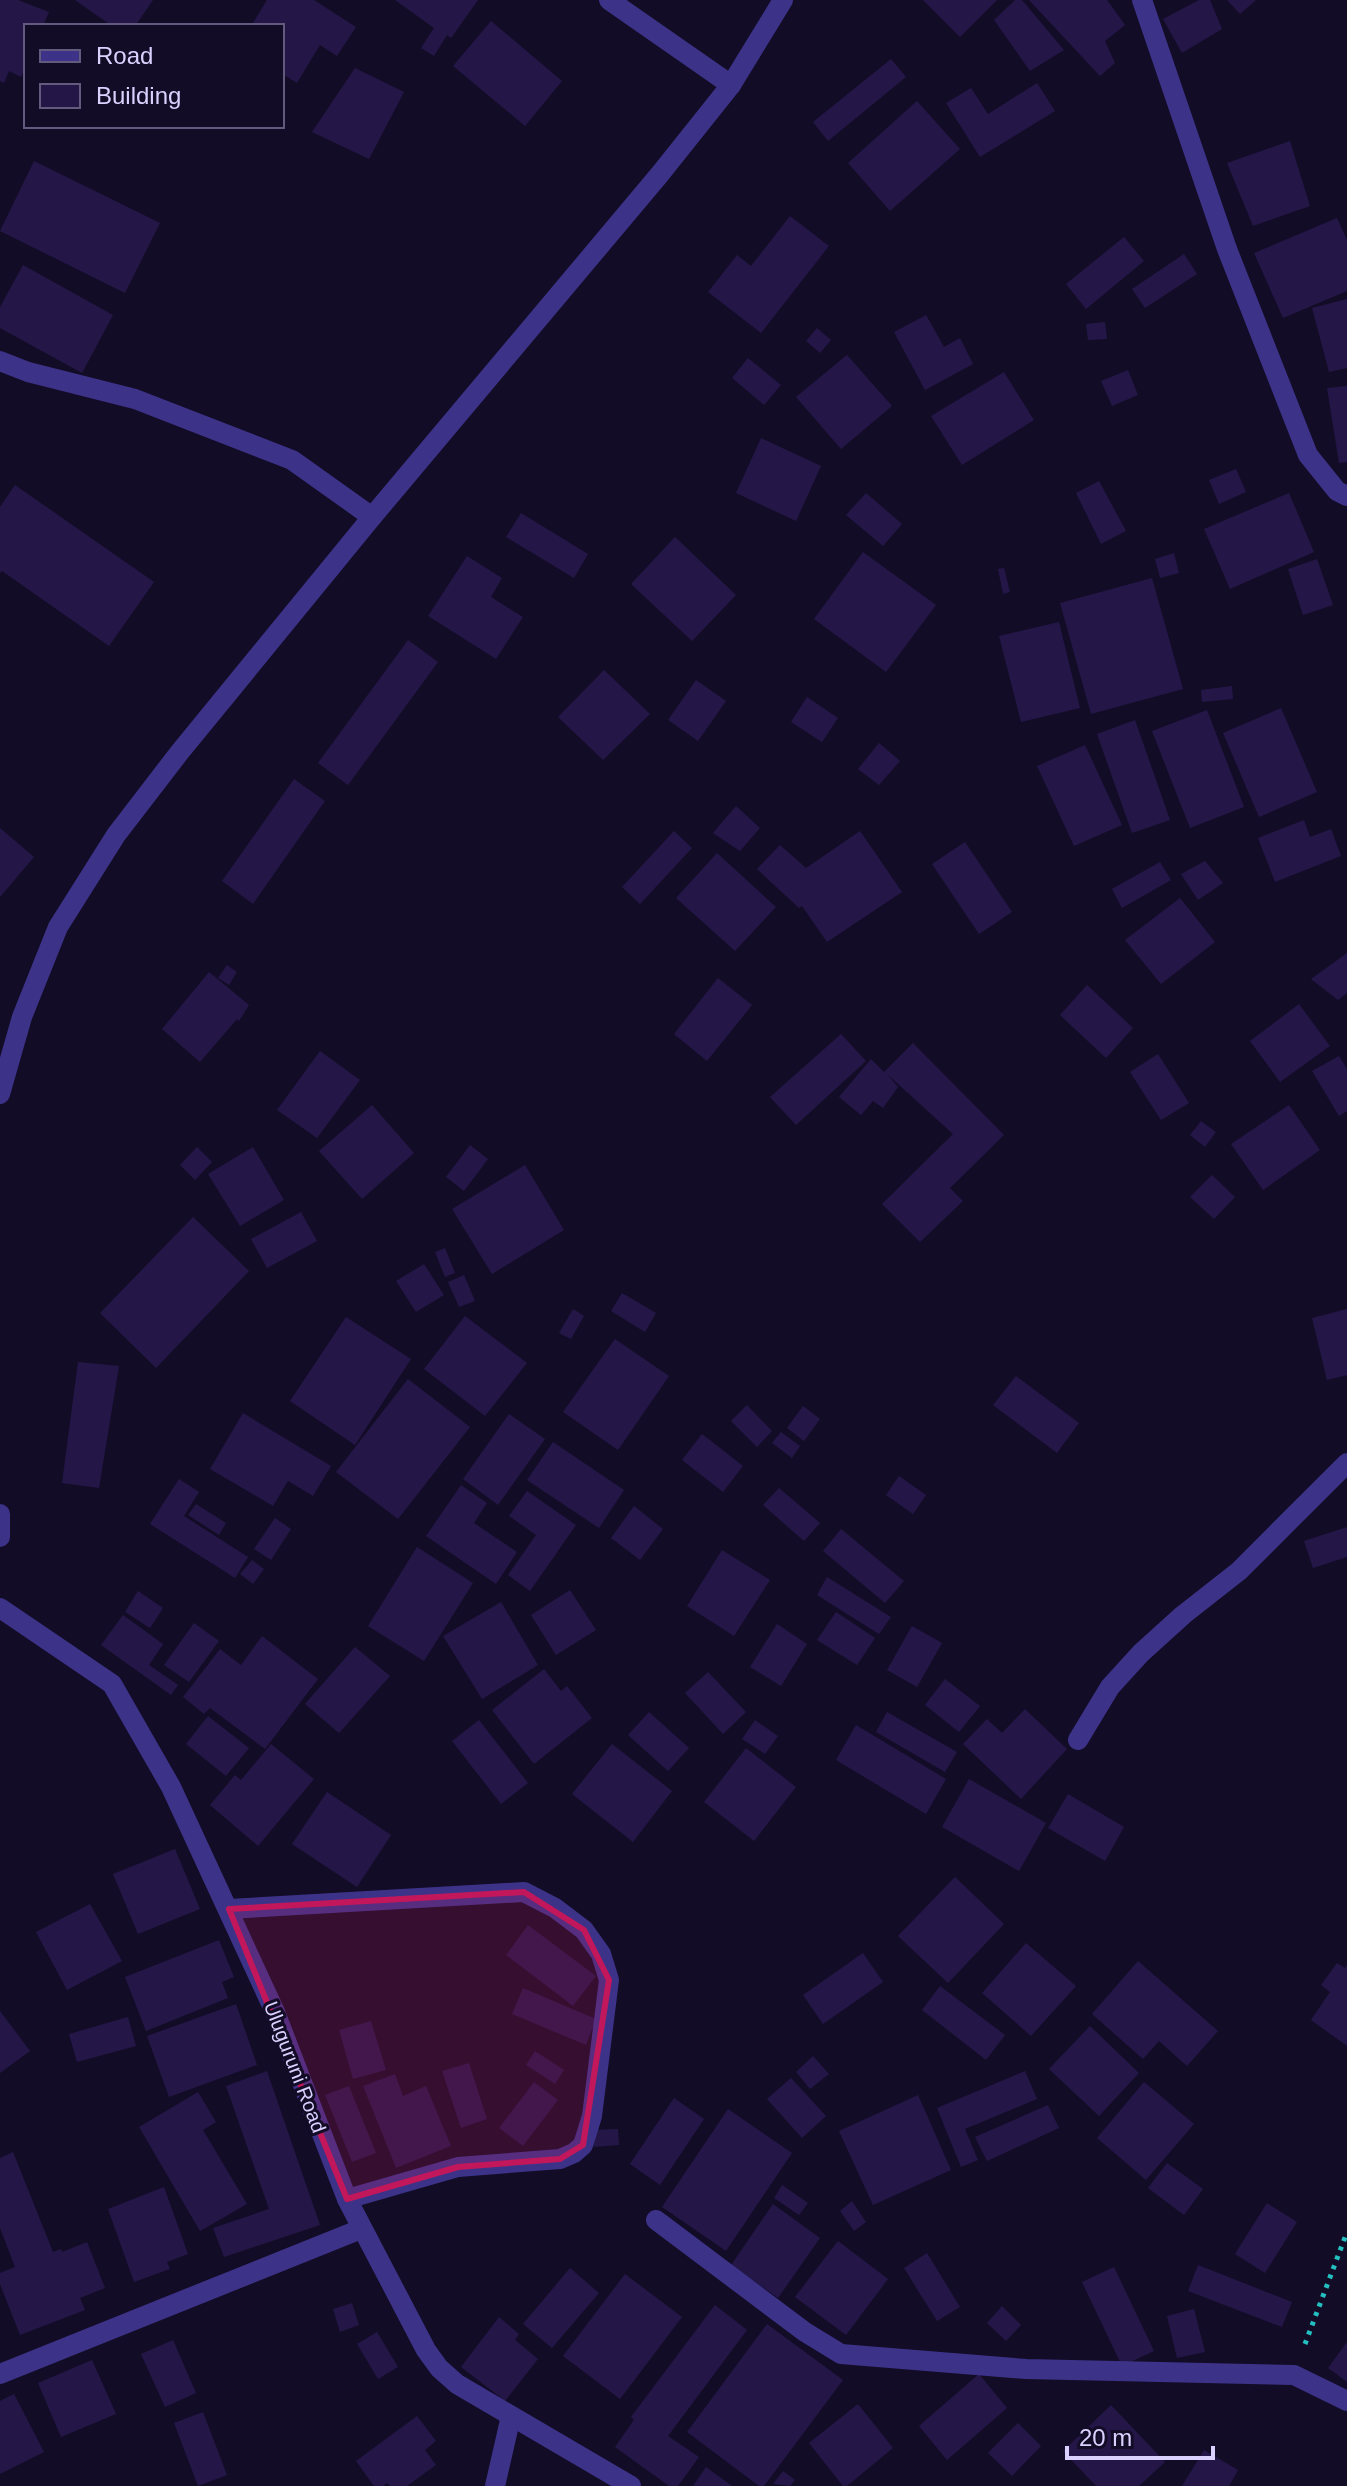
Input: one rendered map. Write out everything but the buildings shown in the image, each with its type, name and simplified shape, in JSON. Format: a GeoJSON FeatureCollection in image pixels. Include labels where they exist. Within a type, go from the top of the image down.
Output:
{"type":"FeatureCollection","features":[{"type":"Feature","properties":{"kind":"street"},"geometry":{"type":"LineString","coordinates":[[609,0],[731,85]]}},
{"type":"Feature","properties":{"kind":"street"},"geometry":{"type":"LineString","coordinates":[[0,1094],[22,1017],[58,927],[116,835],[372,517],[660,174],[731,85],[783,0]]}},
{"type":"Feature","properties":{"kind":"street"},"geometry":{"type":"LineString","coordinates":[[1142,0],[1227,249],[1308,455],[1337,491],[1347,496]]}},
{"type":"Feature","properties":{"kind":"street"},"geometry":{"type":"LineString","coordinates":[[0,361],[28,372],[135,399],[292,460],[372,517]]}},
{"type":"Feature","properties":{"kind":"street"},"geometry":{"type":"LineString","coordinates":[[1078,1740],[1110,1687],[1141,1653],[1239,1571],[1347,1463]]}},
{"type":"Feature","properties":{"kind":"street"},"geometry":{"type":"LineString","coordinates":[[0,1514],[0,1537]]}},
{"type":"Feature","properties":{"kind":"street","name":"Uluguruni Road"},"geometry":{"type":"LineString","coordinates":[[0,1608],[112,1684],[171,1787],[229,1909],[275,2012],[347,2199],[426,2350],[439,2368],[457,2384],[631,2486]]}},
{"type":"Feature","properties":{"kind":"street"},"geometry":{"type":"LineString","coordinates":[[229,1909],[524,1892],[555,1908],[584,1930],[601,1954],[609,1980],[592,2116],[583,2145],[560,2159],[458,2167],[347,2199]]}},
{"type":"Feature","properties":{"kind":"street"},"geometry":{"type":"LineString","coordinates":[[656,2220],[805,2332],[841,2354],[1026,2369],[1294,2375],[1347,2401]]}},
{"type":"Feature","properties":{"kind":"street"},"geometry":{"type":"LineString","coordinates":[[0,2374],[361,2229]]}},
{"type":"Feature","properties":{"kind":"street"},"geometry":{"type":"LineString","coordinates":[[495,2486],[511,2416]]}},
{"type":"Feature","properties":{"kind":"path"},"geometry":{"type":"LineString","coordinates":[[1294,2375],[1347,2232]]}},
{"type":"Feature","properties":{"kind":"highlighted area"},"geometry":{"type":"Polygon","coordinates":[[[524,1892],[584,1930],[609,1980],[583,2145],[560,2159],[458,2167],[347,2199],[229,1909],[524,1892]]]}}]}
